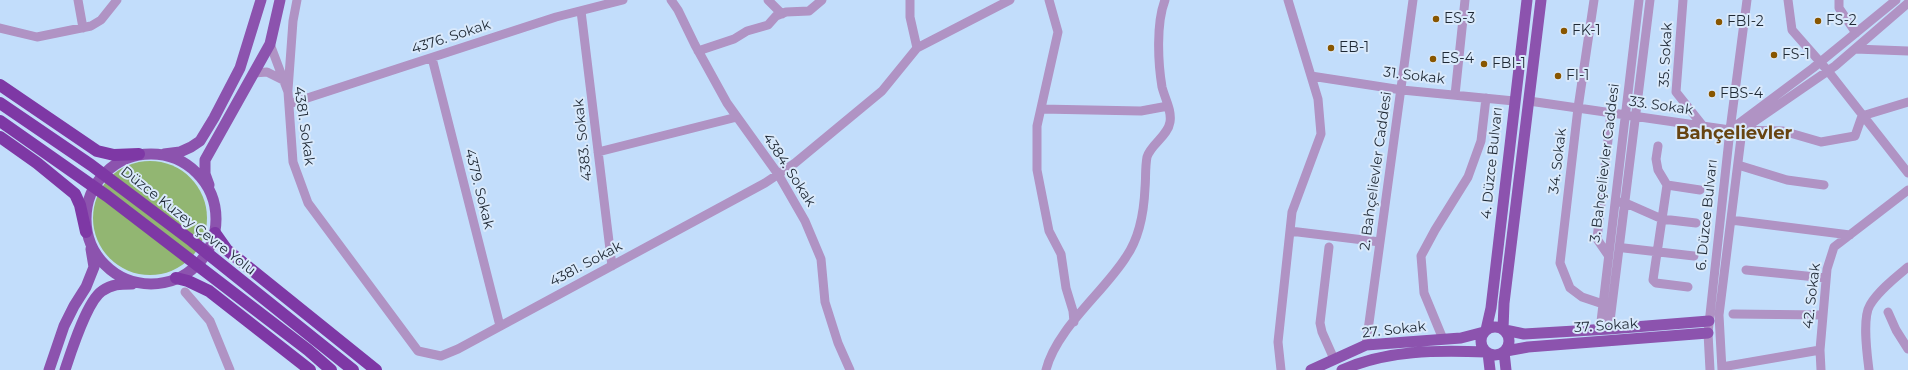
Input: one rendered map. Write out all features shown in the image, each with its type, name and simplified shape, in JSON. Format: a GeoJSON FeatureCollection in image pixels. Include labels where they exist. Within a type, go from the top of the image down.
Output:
{"type":"FeatureCollection","features":[{"type":"Feature","properties":{"kind":"highway"},"geometry":{"type":"LineString","coordinates":[[0,85],[97,151],[114,155],[139,154]]}},
{"type":"Feature","properties":{"kind":"highway","name":"Düzce Kuzey Çevre Yolu"},"geometry":{"type":"LineString","coordinates":[[0,103],[91,165],[192,241],[353,370]]}},
{"type":"Feature","properties":{"kind":"highway","name":"Düzce Kuzey Çevre Yolu"},"geometry":{"type":"LineString","coordinates":[[0,122],[83,178],[183,253],[308,350],[331,370]]}},
{"type":"Feature","properties":{"kind":"highway"},"geometry":{"type":"LineString","coordinates":[[0,137],[38,163],[75,194],[80,205],[86,232]]}},
{"type":"Feature","properties":{"kind":"highway"},"geometry":{"type":"LineString","coordinates":[[215,233],[227,250],[376,370]]}},
{"type":"Feature","properties":{"kind":"highway"},"geometry":{"type":"LineString","coordinates":[[176,278],[188,281],[209,291],[310,370]]}},
{"type":"Feature","properties":{"kind":"main road"},"geometry":{"type":"LineString","coordinates":[[48,370],[64,326],[86,287],[94,267],[91,246],[86,232],[85,216],[87,201],[94,186],[104,172],[118,162],[139,154],[180,152],[200,141],[240,68],[261,0]]}},
{"type":"Feature","properties":{"kind":"main road"},"geometry":{"type":"LineString","coordinates":[[65,370],[85,317],[100,292],[115,284],[163,283],[183,276],[198,265],[209,250],[215,233],[216,212],[205,174],[206,160],[270,44],[280,0]]}},
{"type":"Feature","properties":{"kind":"main road","name":"4. Düzce Bulvarı"},"geometry":{"type":"LineString","coordinates":[[1485,331],[1491,308],[1514,100],[1527,0]]}},
{"type":"Feature","properties":{"kind":"main road","name":"4. Düzce Bulvarı"},"geometry":{"type":"LineString","coordinates":[[1504,330],[1504,303],[1541,0]]}},
{"type":"Feature","properties":{"kind":"main road"},"geometry":{"type":"LineString","coordinates":[[162,154],[183,162],[200,176],[211,193]]}},
{"type":"Feature","properties":{"kind":"main road"},"geometry":{"type":"LineString","coordinates":[[91,246],[103,264],[120,277],[141,284]]}},
{"type":"Feature","properties":{"kind":"main road"},"geometry":{"type":"LineString","coordinates":[[1490,370],[1487,352],[1481,340],[1485,331],[1494,326],[1504,330],[1524,334],[1604,330],[1709,321]]}},
{"type":"Feature","properties":{"kind":"main road"},"geometry":{"type":"LineString","coordinates":[[1644,326],[1645,338]]}},
{"type":"Feature","properties":{"kind":"main road"},"geometry":{"type":"LineString","coordinates":[[1342,370],[1362,366],[1396,353],[1487,352],[1498,355],[1505,351],[1510,343],[1508,334],[1504,330]]}},
{"type":"Feature","properties":{"kind":"main road","name":"27. Sokak"},"geometry":{"type":"LineString","coordinates":[[1312,370],[1366,345],[1461,338],[1485,331]]}},
{"type":"Feature","properties":{"kind":"main road"},"geometry":{"type":"LineString","coordinates":[[1555,332],[1556,344]]}},
{"type":"Feature","properties":{"kind":"main road","name":"37. Sokak"},"geometry":{"type":"LineString","coordinates":[[1505,351],[1528,346],[1708,333]]}},
{"type":"Feature","properties":{"kind":"main road"},"geometry":{"type":"LineString","coordinates":[[1505,351],[1506,370]]}},
{"type":"Feature","properties":{"kind":"street"},"geometry":{"type":"LineString","coordinates":[[78,0],[83,28]]}},
{"type":"Feature","properties":{"kind":"street"},"geometry":{"type":"LineString","coordinates":[[0,28],[37,37],[92,26],[101,20],[117,0]]}},
{"type":"Feature","properties":{"kind":"street"},"geometry":{"type":"LineString","coordinates":[[288,92],[293,21],[297,0]]}},
{"type":"Feature","properties":{"kind":"street","name":"4376. Sokak"},"geometry":{"type":"LineString","coordinates":[[289,104],[556,17],[623,0]]}},
{"type":"Feature","properties":{"kind":"street","name":"4384. Sokak"},"geometry":{"type":"LineString","coordinates":[[671,0],[678,10],[698,51],[727,102],[778,174],[805,220],[821,259],[825,302],[838,343],[850,370]]}},
{"type":"Feature","properties":{"kind":"street"},"geometry":{"type":"LineString","coordinates":[[768,0],[782,14]]}},
{"type":"Feature","properties":{"kind":"street"},"geometry":{"type":"LineString","coordinates":[[698,51],[734,39],[747,31],[768,25],[776,16],[809,11],[822,0]]}},
{"type":"Feature","properties":{"kind":"street"},"geometry":{"type":"LineString","coordinates":[[910,0],[910,17],[916,48]]}},
{"type":"Feature","properties":{"kind":"street","name":"4381. Sokak"},"geometry":{"type":"LineString","coordinates":[[270,44],[288,92],[293,162],[308,204],[418,351],[441,356],[458,349],[765,183],[794,163],[882,92],[916,48],[1010,0]]}},
{"type":"Feature","properties":{"kind":"street"},"geometry":{"type":"LineString","coordinates":[[1049,0],[1058,32],[1037,126],[1037,170],[1049,231],[1061,254],[1066,288],[1073,311],[1074,322]]}},
{"type":"Feature","properties":{"kind":"street"},"geometry":{"type":"LineString","coordinates":[[1046,370],[1048,362],[1062,337],[1126,257],[1138,236],[1145,188],[1145,166],[1150,149],[1162,136],[1170,123],[1168,106],[1162,88],[1159,41],[1165,0]]}},
{"type":"Feature","properties":{"kind":"street"},"geometry":{"type":"LineString","coordinates":[[1281,370],[1278,342],[1292,212],[1321,134],[1318,99],[1288,0]]}},
{"type":"Feature","properties":{"kind":"street","name":"2. Bahçelievler Caddesi"},"geometry":{"type":"LineString","coordinates":[[1366,345],[1402,90],[1412,0]]}},
{"type":"Feature","properties":{"kind":"street"},"geometry":{"type":"LineString","coordinates":[[1455,95],[1465,0]]}},
{"type":"Feature","properties":{"kind":"street","name":"34. Sokak"},"geometry":{"type":"LineString","coordinates":[[1594,0],[1578,108],[1560,263],[1570,288],[1582,297],[1603,304]]}},
{"type":"Feature","properties":{"kind":"street","name":"3. Bahçelievler Caddesi"},"geometry":{"type":"LineString","coordinates":[[1604,330],[1603,304],[1608,255],[1639,0]]}},
{"type":"Feature","properties":{"kind":"street","name":"3. Bahçelievler Caddesi"},"geometry":{"type":"LineString","coordinates":[[1604,330],[1624,203],[1650,0]]}},
{"type":"Feature","properties":{"kind":"street","name":"35. Sokak"},"geometry":{"type":"LineString","coordinates":[[1684,0],[1676,92],[1703,126]]}},
{"type":"Feature","properties":{"kind":"street","name":"6. Düzce Bulvarı"},"geometry":{"type":"LineString","coordinates":[[1710,370],[1708,333],[1709,321],[1730,130],[1747,0]]}},
{"type":"Feature","properties":{"kind":"street"},"geometry":{"type":"LineString","coordinates":[[1788,0],[1792,30],[1828,71],[1908,173]]}},
{"type":"Feature","properties":{"kind":"street"},"geometry":{"type":"LineString","coordinates":[[1839,0],[1839,8],[1856,33]]}},
{"type":"Feature","properties":{"kind":"street"},"geometry":{"type":"LineString","coordinates":[[1730,130],[1820,63],[1896,0]]}},
{"type":"Feature","properties":{"kind":"street"},"geometry":{"type":"LineString","coordinates":[[1742,130],[1828,71],[1908,3]]}},
{"type":"Feature","properties":{"kind":"street","name":"4383. Sokak"},"geometry":{"type":"LineString","coordinates":[[581,11],[612,266]]}},
{"type":"Feature","properties":{"kind":"street"},"geometry":{"type":"LineString","coordinates":[[1855,49],[1908,51]]}},
{"type":"Feature","properties":{"kind":"street","name":"4379. Sokak"},"geometry":{"type":"LineString","coordinates":[[432,58],[500,326]]}},
{"type":"Feature","properties":{"kind":"street"},"geometry":{"type":"LineString","coordinates":[[254,73],[267,72],[283,80]]}},
{"type":"Feature","properties":{"kind":"street","name":"31. Sokak"},"geometry":{"type":"LineString","coordinates":[[1311,76],[1402,90],[1514,100]]}},
{"type":"Feature","properties":{"kind":"street"},"geometry":{"type":"LineString","coordinates":[[1443,340],[1424,293],[1421,256],[1435,230],[1468,177],[1481,142],[1486,98]]}},
{"type":"Feature","properties":{"kind":"street","name":"33. Sokak"},"geometry":{"type":"LineString","coordinates":[[1529,101],[1730,130],[1783,131],[1821,142],[1855,136],[1862,116]]}},
{"type":"Feature","properties":{"kind":"street"},"geometry":{"type":"LineString","coordinates":[[1862,116],[1908,102]]}},
{"type":"Feature","properties":{"kind":"street"},"geometry":{"type":"LineString","coordinates":[[1041,109],[1142,111],[1168,106]]}},
{"type":"Feature","properties":{"kind":"street"},"geometry":{"type":"LineString","coordinates":[[1608,255],[1597,239],[1611,113]]}},
{"type":"Feature","properties":{"kind":"street"},"geometry":{"type":"LineString","coordinates":[[598,152],[737,117]]}},
{"type":"Feature","properties":{"kind":"street","name":"6. Düzce Bulvarı"},"geometry":{"type":"LineString","coordinates":[[1722,369],[1720,315],[1742,130]]}},
{"type":"Feature","properties":{"kind":"street"},"geometry":{"type":"LineString","coordinates":[[1658,146],[1656,159],[1658,170],[1667,185],[1654,282],[1688,287]]}},
{"type":"Feature","properties":{"kind":"street"},"geometry":{"type":"LineString","coordinates":[[1738,166],[1787,180],[1824,185]]}},
{"type":"Feature","properties":{"kind":"street"},"geometry":{"type":"LineString","coordinates":[[1667,185],[1700,190]]}},
{"type":"Feature","properties":{"kind":"street","name":"42. Sokak"},"geometry":{"type":"LineString","coordinates":[[1821,370],[1820,350],[1826,269],[1834,247],[1908,190]]}},
{"type":"Feature","properties":{"kind":"street"},"geometry":{"type":"LineString","coordinates":[[1614,202],[1624,203],[1662,220],[1696,223]]}},
{"type":"Feature","properties":{"kind":"street"},"geometry":{"type":"LineString","coordinates":[[1731,220],[1850,235]]}},
{"type":"Feature","properties":{"kind":"street"},"geometry":{"type":"LineString","coordinates":[[1290,230],[1380,242]]}},
{"type":"Feature","properties":{"kind":"street"},"geometry":{"type":"LineString","coordinates":[[1329,248],[1320,323],[1322,332],[1334,359]]}},
{"type":"Feature","properties":{"kind":"street"},"geometry":{"type":"LineString","coordinates":[[1624,248],[1694,256]]}},
{"type":"Feature","properties":{"kind":"street"},"geometry":{"type":"LineString","coordinates":[[1869,370],[1866,330],[1870,305],[1892,280],[1908,267]]}},
{"type":"Feature","properties":{"kind":"street"},"geometry":{"type":"LineString","coordinates":[[1746,270],[1826,278]]}},
{"type":"Feature","properties":{"kind":"street"},"geometry":{"type":"LineString","coordinates":[[185,292],[210,321],[230,370]]}},
{"type":"Feature","properties":{"kind":"street"},"geometry":{"type":"LineString","coordinates":[[1888,312],[1896,330],[1908,349]]}},
{"type":"Feature","properties":{"kind":"street"},"geometry":{"type":"LineString","coordinates":[[1732,314],[1823,315]]}},
{"type":"Feature","properties":{"kind":"street"},"geometry":{"type":"LineString","coordinates":[[1722,369],[1820,350]]}},
{"type":"Feature","properties":{"kind":"green space"},"geometry":{"type":"Polygon","coordinates":[[[150,161],[172,165],[191,177],[203,196],[207,218],[203,240],[191,259],[172,271],[150,275],[128,271],[109,259],[97,240],[93,218],[97,196],[109,177],[128,165],[150,161]]]}},
{"type":"Feature","properties":{"kind":"place","name":"ES-3"},"geometry":{"type":"Point","coordinates":[1436,19]}},
{"type":"Feature","properties":{"kind":"place","name":"FS-2"},"geometry":{"type":"Point","coordinates":[1818,21]}},
{"type":"Feature","properties":{"kind":"place","name":"FBI-2"},"geometry":{"type":"Point","coordinates":[1719,22]}},
{"type":"Feature","properties":{"kind":"place","name":"FK-1"},"geometry":{"type":"Point","coordinates":[1564,31]}},
{"type":"Feature","properties":{"kind":"place","name":"EB-1"},"geometry":{"type":"Point","coordinates":[1331,48]}},
{"type":"Feature","properties":{"kind":"place","name":"FS-1"},"geometry":{"type":"Point","coordinates":[1774,55]}},
{"type":"Feature","properties":{"kind":"place","name":"ES-4"},"geometry":{"type":"Point","coordinates":[1433,59]}},
{"type":"Feature","properties":{"kind":"place","name":"FBI-1"},"geometry":{"type":"Point","coordinates":[1484,64]}},
{"type":"Feature","properties":{"kind":"place","name":"FI-1"},"geometry":{"type":"Point","coordinates":[1558,76]}},
{"type":"Feature","properties":{"kind":"place","name":"FBS-4"},"geometry":{"type":"Point","coordinates":[1712,94]}},
{"type":"Feature","properties":{"kind":"district","name":"Bahçelievler"},"geometry":{"type":"Point","coordinates":[1734,134]}}]}
